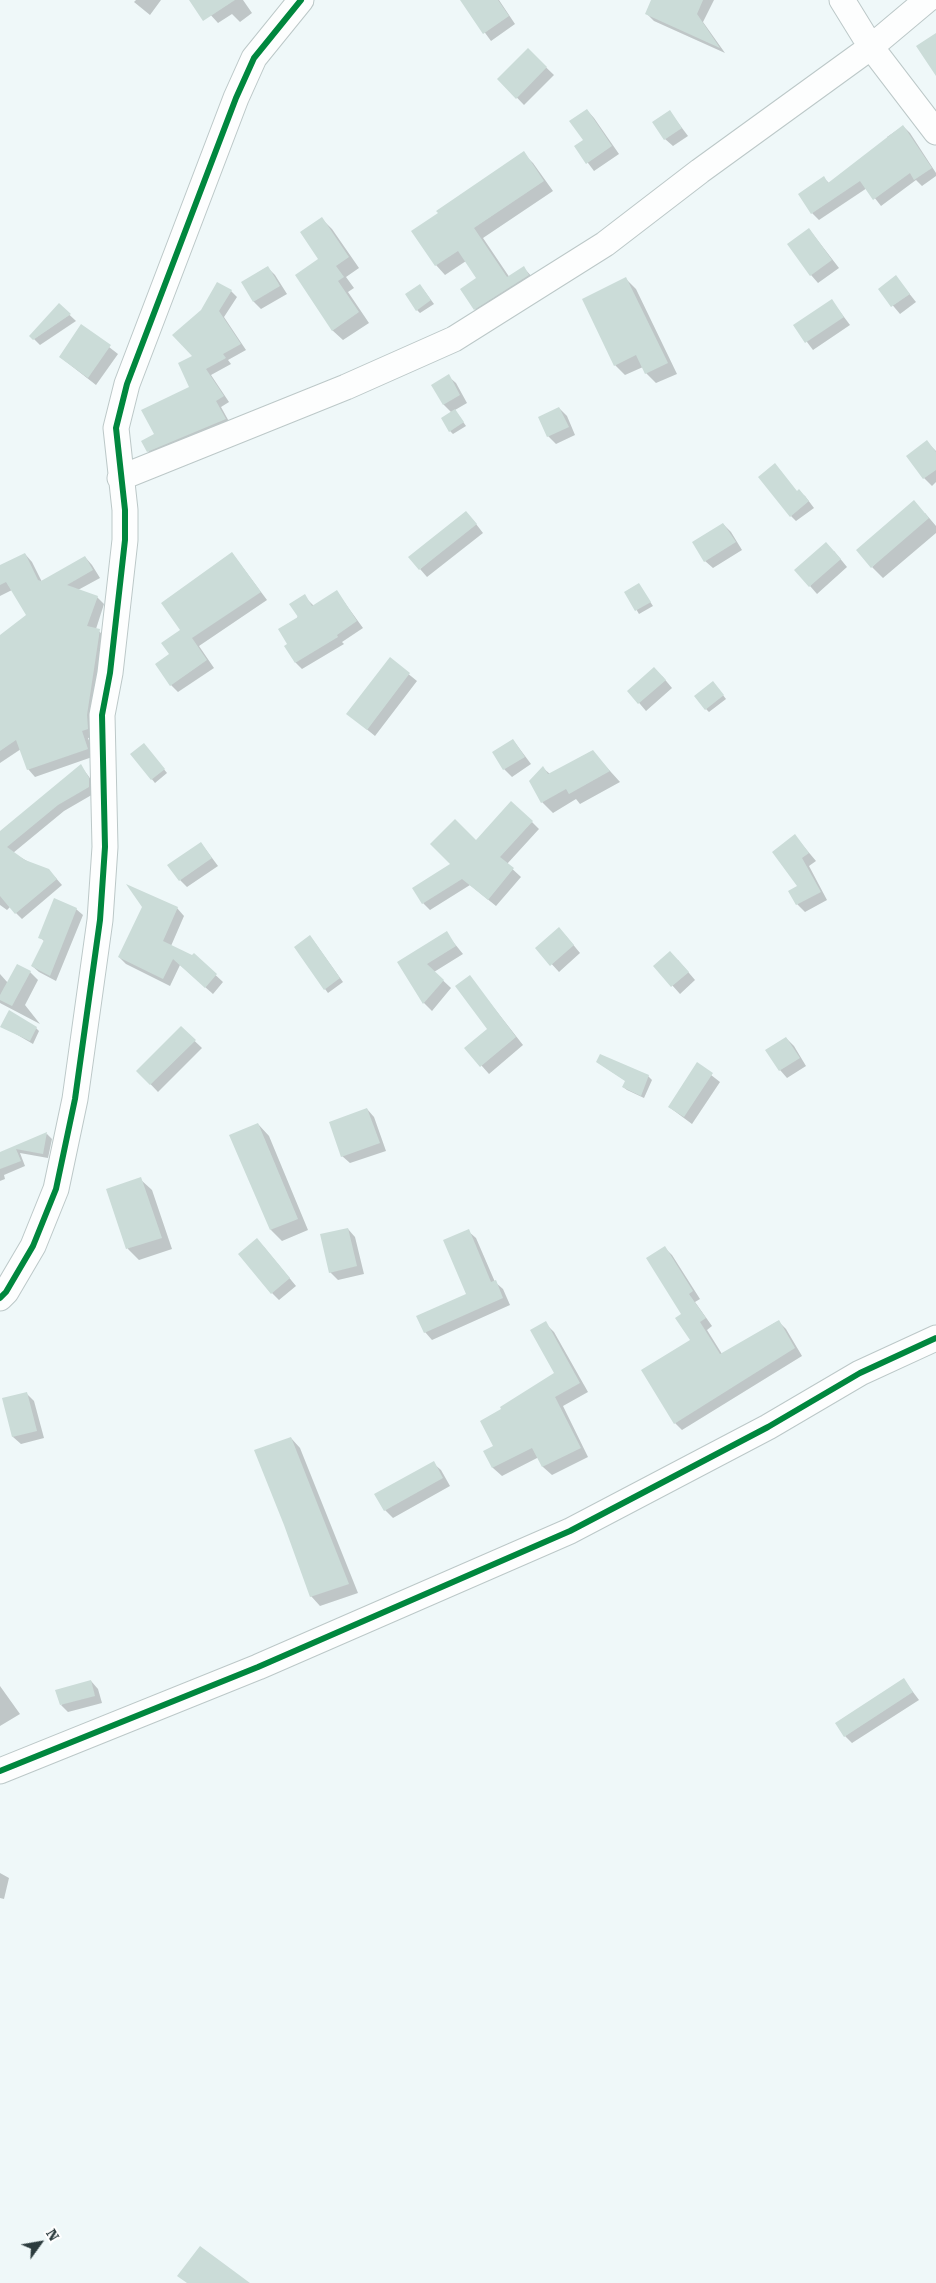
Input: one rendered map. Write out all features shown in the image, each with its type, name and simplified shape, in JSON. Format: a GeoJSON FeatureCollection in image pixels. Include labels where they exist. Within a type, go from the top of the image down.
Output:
{"type":"FeatureCollection","features":[{"type":"Feature","properties":{"kind":"street"},"geometry":{"type":"LineString","coordinates":[[0,1298],[6,1292],[33,1246],[56,1189],[75,1100],[100,920],[105,847],[102,715],[110,673],[125,540],[125,510],[116,428],[127,384],[236,98],[254,58],[301,0]]}},
{"type":"Feature","properties":{"kind":"street"},"geometry":{"type":"LineString","coordinates":[[842,0],[871,47],[936,132]]}},
{"type":"Feature","properties":{"kind":"street"},"geometry":{"type":"LineString","coordinates":[[120,478],[346,387],[454,339],[605,244],[700,171],[871,47],[926,0]]}},
{"type":"Feature","properties":{"kind":"street"},"geometry":{"type":"LineString","coordinates":[[0,1771],[258,1667],[570,1531],[768,1427],[860,1373],[936,1338]]}},
{"type":"Feature","properties":{"kind":"building"},"geometry":{"type":"Polygon","coordinates":[[[189,0],[235,0],[203,21],[189,0]]]}},
{"type":"Feature","properties":{"kind":"building"},"geometry":{"type":"Polygon","coordinates":[[[460,0],[498,0],[509,16],[483,34],[460,0]]]}},
{"type":"Feature","properties":{"kind":"building"},"geometry":{"type":"Polygon","coordinates":[[[651,0],[703,0],[697,14],[720,48],[645,14],[651,0]]]}},
{"type":"Feature","properties":{"kind":"building"},"geometry":{"type":"Polygon","coordinates":[[[936,33],[936,76],[916,46],[936,33]]]}},
{"type":"Feature","properties":{"kind":"building"},"geometry":{"type":"Polygon","coordinates":[[[528,48],[547,67],[516,99],[497,79],[528,48]]]}},
{"type":"Feature","properties":{"kind":"building"},"geometry":{"type":"Polygon","coordinates":[[[587,109],[612,146],[586,164],[574,146],[583,140],[569,121],[587,109]]]}},
{"type":"Feature","properties":{"kind":"building"},"geometry":{"type":"Polygon","coordinates":[[[670,110],[682,128],[664,140],[652,122],[670,110]]]}},
{"type":"Feature","properties":{"kind":"building"},"geometry":{"type":"Polygon","coordinates":[[[903,125],[932,168],[914,180],[910,173],[873,200],[860,181],[811,214],[798,194],[824,176],[828,183],[903,125]]]}},
{"type":"Feature","properties":{"kind":"building"},"geometry":{"type":"Polygon","coordinates":[[[524,151],[544,181],[474,228],[507,277],[524,266],[529,275],[474,310],[460,289],[476,278],[458,251],[435,266],[411,231],[438,213],[436,211],[524,151]]]}},
{"type":"Feature","properties":{"kind":"building"},"geometry":{"type":"Polygon","coordinates":[[[322,217],[349,257],[336,266],[344,277],[338,281],[359,312],[332,331],[295,275],[318,259],[300,232],[322,217]]]}},
{"type":"Feature","properties":{"kind":"building"},"geometry":{"type":"Polygon","coordinates":[[[809,228],[832,260],[810,276],[787,244],[809,228]]]}},
{"type":"Feature","properties":{"kind":"building"},"geometry":{"type":"Polygon","coordinates":[[[268,266],[280,286],[253,302],[241,282],[268,266]]]}},
{"type":"Feature","properties":{"kind":"building"},"geometry":{"type":"Polygon","coordinates":[[[896,275],[910,294],[891,307],[878,289],[896,275]]]}},
{"type":"Feature","properties":{"kind":"building"},"geometry":{"type":"Polygon","coordinates":[[[626,277],[668,363],[645,374],[636,355],[614,366],[582,299],[626,277]]]}},
{"type":"Feature","properties":{"kind":"building"},"geometry":{"type":"Polygon","coordinates":[[[217,282],[232,290],[219,311],[241,344],[223,354],[226,358],[206,369],[224,396],[216,401],[226,419],[147,452],[141,441],[154,434],[141,410],[189,387],[178,363],[192,356],[172,335],[201,310],[217,282]]]}},
{"type":"Feature","properties":{"kind":"building"},"geometry":{"type":"Polygon","coordinates":[[[420,284],[431,300],[416,311],[405,294],[420,284]]]}},
{"type":"Feature","properties":{"kind":"building"},"geometry":{"type":"Polygon","coordinates":[[[832,299],[844,317],[805,343],[793,325],[832,299]]]}},
{"type":"Feature","properties":{"kind":"building"},"geometry":{"type":"Polygon","coordinates":[[[59,303],[71,314],[33,340],[29,336],[59,303]]]}},
{"type":"Feature","properties":{"kind":"building"},"geometry":{"type":"Polygon","coordinates":[[[81,324],[111,345],[88,378],[59,357],[81,324]]]}},
{"type":"Feature","properties":{"kind":"building"},"geometry":{"type":"Polygon","coordinates":[[[449,374],[460,395],[443,405],[431,385],[449,374]]]}},
{"type":"Feature","properties":{"kind":"building"},"geometry":{"type":"Polygon","coordinates":[[[559,407],[569,427],[547,437],[538,417],[559,407]]]}},
{"type":"Feature","properties":{"kind":"building"},"geometry":{"type":"Polygon","coordinates":[[[455,409],[464,422],[449,432],[441,418],[455,409]]]}},
{"type":"Feature","properties":{"kind":"building"},"geometry":{"type":"Polygon","coordinates":[[[927,440],[936,452],[936,470],[923,479],[906,456],[927,440]]]}},
{"type":"Feature","properties":{"kind":"building"},"geometry":{"type":"Polygon","coordinates":[[[775,463],[797,491],[799,489],[809,501],[790,517],[758,477],[775,463]]]}},
{"type":"Feature","properties":{"kind":"building"},"geometry":{"type":"Polygon","coordinates":[[[914,500],[929,518],[871,568],[856,550],[914,500]]]}},
{"type":"Feature","properties":{"kind":"building"},"geometry":{"type":"Polygon","coordinates":[[[466,511],[477,524],[419,570],[408,557],[466,511]]]}},
{"type":"Feature","properties":{"kind":"building"},"geometry":{"type":"Polygon","coordinates":[[[723,523],[736,542],[704,562],[692,542],[723,523]]]}},
{"type":"Feature","properties":{"kind":"building"},"geometry":{"type":"Polygon","coordinates":[[[826,542],[841,559],[809,587],[794,570],[826,542]]]}},
{"type":"Feature","properties":{"kind":"building"},"geometry":{"type":"Polygon","coordinates":[[[232,552],[261,592],[192,638],[207,660],[170,686],[155,664],[169,654],[161,643],[180,630],[161,603],[232,552]]]}},
{"type":"Feature","properties":{"kind":"building"},"geometry":{"type":"Polygon","coordinates":[[[25,553],[38,580],[41,581],[85,556],[93,570],[67,585],[98,596],[87,626],[100,629],[87,715],[88,729],[82,731],[88,749],[27,770],[16,740],[0,751],[0,635],[26,615],[6,582],[0,585],[0,565],[25,553]]]}},
{"type":"Feature","properties":{"kind":"building"},"geometry":{"type":"Polygon","coordinates":[[[639,583],[651,602],[635,611],[624,592],[639,583]]]}},
{"type":"Feature","properties":{"kind":"building"},"geometry":{"type":"Polygon","coordinates":[[[337,590],[357,621],[337,635],[338,637],[295,663],[284,646],[287,644],[278,629],[298,617],[289,604],[305,594],[312,606],[337,590]]]}},
{"type":"Feature","properties":{"kind":"building"},"geometry":{"type":"Polygon","coordinates":[[[390,657],[410,673],[367,730],[346,714],[390,657]]]}},
{"type":"Feature","properties":{"kind":"building"},"geometry":{"type":"Polygon","coordinates":[[[654,667],[666,680],[638,704],[627,691],[654,667]]]}},
{"type":"Feature","properties":{"kind":"building"},"geometry":{"type":"Polygon","coordinates":[[[713,681],[724,695],[705,710],[694,696],[713,681]]]}},
{"type":"Feature","properties":{"kind":"building"},"geometry":{"type":"Polygon","coordinates":[[[513,739],[525,757],[503,770],[492,752],[513,739]]]}},
{"type":"Feature","properties":{"kind":"building"},"geometry":{"type":"Polygon","coordinates":[[[144,743],[165,769],[151,780],[130,754],[144,743]]]}},
{"type":"Feature","properties":{"kind":"building"},"geometry":{"type":"Polygon","coordinates":[[[593,750],[610,771],[569,794],[566,789],[541,803],[529,781],[543,766],[548,774],[593,750]]]}},
{"type":"Feature","properties":{"kind":"building"},"geometry":{"type":"Polygon","coordinates":[[[81,764],[89,778],[89,787],[58,805],[7,847],[25,860],[49,869],[57,879],[15,914],[0,896],[0,831],[81,764]]]}},
{"type":"Feature","properties":{"kind":"building"},"geometry":{"type":"Polygon","coordinates":[[[511,801],[533,821],[500,857],[514,868],[488,900],[462,879],[422,904],[412,888],[450,864],[430,844],[455,819],[476,840],[511,801]]]}},
{"type":"Feature","properties":{"kind":"building"},"geometry":{"type":"Polygon","coordinates":[[[795,834],[809,853],[802,858],[821,892],[796,905],[788,891],[797,886],[772,852],[795,834]]]}},
{"type":"Feature","properties":{"kind":"building"},"geometry":{"type":"Polygon","coordinates":[[[201,842],[212,858],[179,881],[167,865],[201,842]]]}},
{"type":"Feature","properties":{"kind":"building"},"geometry":{"type":"Polygon","coordinates":[[[126,884],[178,907],[163,941],[192,955],[194,953],[217,974],[205,988],[173,959],[163,979],[118,957],[142,907],[126,884]]]}},
{"type":"Feature","properties":{"kind":"building"},"geometry":{"type":"Polygon","coordinates":[[[54,898],[77,908],[50,976],[31,966],[44,940],[38,938],[54,898]]]}},
{"type":"Feature","properties":{"kind":"building"},"geometry":{"type":"Polygon","coordinates":[[[559,927],[574,945],[550,966],[535,948],[559,927]]]}},
{"type":"Feature","properties":{"kind":"building"},"geometry":{"type":"Polygon","coordinates":[[[447,931],[456,946],[427,964],[444,980],[423,1004],[397,962],[447,931]]]}},
{"type":"Feature","properties":{"kind":"building"},"geometry":{"type":"Polygon","coordinates":[[[310,935],[340,978],[324,990],[294,947],[310,935]]]}},
{"type":"Feature","properties":{"kind":"building"},"geometry":{"type":"Polygon","coordinates":[[[670,951],[689,972],[671,987],[653,966],[670,951]]]}},
{"type":"Feature","properties":{"kind":"building"},"geometry":{"type":"Polygon","coordinates":[[[17,964],[31,971],[12,1006],[0,1000],[0,995],[17,964]]]}},
{"type":"Feature","properties":{"kind":"building"},"geometry":{"type":"Polygon","coordinates":[[[470,975],[516,1037],[480,1067],[464,1048],[487,1029],[455,986],[470,975]]]}},
{"type":"Feature","properties":{"kind":"building"},"geometry":{"type":"Polygon","coordinates":[[[9,1010],[37,1027],[30,1041],[0,1027],[9,1010]]]}},
{"type":"Feature","properties":{"kind":"building"},"geometry":{"type":"Polygon","coordinates":[[[181,1026],[196,1040],[150,1085],[136,1071],[181,1026]]]}},
{"type":"Feature","properties":{"kind":"building"},"geometry":{"type":"Polygon","coordinates":[[[786,1037],[800,1058],[779,1071],[765,1050],[786,1037]]]}},
{"type":"Feature","properties":{"kind":"building"},"geometry":{"type":"Polygon","coordinates":[[[600,1054],[649,1075],[641,1096],[622,1087],[625,1081],[596,1062],[600,1054]]]}},
{"type":"Feature","properties":{"kind":"building"},"geometry":{"type":"Polygon","coordinates":[[[697,1062],[713,1073],[684,1117],[668,1107],[697,1062]]]}},
{"type":"Feature","properties":{"kind":"building"},"geometry":{"type":"Polygon","coordinates":[[[367,1108],[380,1143],[341,1157],[329,1122],[367,1108]]]}},
{"type":"Feature","properties":{"kind":"building"},"geometry":{"type":"Polygon","coordinates":[[[258,1123],[298,1219],[270,1230],[229,1135],[258,1123]]]}},
{"type":"Feature","properties":{"kind":"building"},"geometry":{"type":"Polygon","coordinates":[[[47,1132],[43,1154],[16,1149],[21,1161],[0,1169],[0,1152],[47,1132]]]}},
{"type":"Feature","properties":{"kind":"building"},"geometry":{"type":"Polygon","coordinates":[[[141,1177],[162,1238],[126,1249],[106,1189],[141,1177]]]}},
{"type":"Feature","properties":{"kind":"building"},"geometry":{"type":"Polygon","coordinates":[[[348,1228],[357,1266],[329,1273],[320,1234],[348,1228]]]}},
{"type":"Feature","properties":{"kind":"building"},"geometry":{"type":"Polygon","coordinates":[[[469,1229],[491,1282],[496,1280],[503,1298],[424,1333],[416,1316],[466,1294],[443,1240],[469,1229]]]}},
{"type":"Feature","properties":{"kind":"building"},"geometry":{"type":"Polygon","coordinates":[[[257,1238],[290,1278],[271,1294],[238,1254],[257,1238]]]}},
{"type":"Feature","properties":{"kind":"building"},"geometry":{"type":"Polygon","coordinates":[[[665,1246],[693,1291],[689,1294],[706,1318],[700,1322],[720,1354],[779,1320],[795,1348],[674,1424],[641,1370],[690,1340],[675,1318],[681,1314],[646,1258],[665,1246]]]}},
{"type":"Feature","properties":{"kind":"building"},"geometry":{"type":"Polygon","coordinates":[[[546,1321],[580,1383],[555,1397],[581,1448],[542,1467],[532,1448],[492,1468],[483,1451],[493,1446],[480,1421],[554,1373],[530,1330],[546,1321]]]}},
{"type":"Feature","properties":{"kind":"building"},"geometry":{"type":"Polygon","coordinates":[[[27,1392],[37,1431],[12,1437],[2,1398],[27,1392]]]}},
{"type":"Feature","properties":{"kind":"building"},"geometry":{"type":"Polygon","coordinates":[[[291,1437],[349,1584],[310,1597],[254,1450],[291,1437]]]}},
{"type":"Feature","properties":{"kind":"building"},"geometry":{"type":"Polygon","coordinates":[[[434,1461],[443,1478],[384,1511],[374,1494],[434,1461]]]}},
{"type":"Feature","properties":{"kind":"building"},"geometry":{"type":"Polygon","coordinates":[[[904,1678],[913,1692],[844,1737],[835,1723],[904,1678]]]}},
{"type":"Feature","properties":{"kind":"building"},"geometry":{"type":"Polygon","coordinates":[[[91,1680],[95,1696],[60,1705],[55,1690],[91,1680]]]}},
{"type":"Feature","properties":{"kind":"building"},"geometry":{"type":"Polygon","coordinates":[[[200,2246],[250,2283],[187,2283],[177,2276],[200,2246]]]}},
{"type":"Feature","properties":{"kind":"cycle path"},"geometry":{"type":"LineString","coordinates":[[0,1298],[6,1292],[33,1246],[56,1189],[75,1099],[100,920],[105,847],[102,715],[110,673],[125,540],[125,510],[116,428],[127,384],[236,98],[254,58],[301,0]]}},
{"type":"Feature","properties":{"kind":"cycle path"},"geometry":{"type":"LineString","coordinates":[[0,1771],[258,1667],[570,1531],[768,1427],[860,1373],[936,1338]]}}]}
